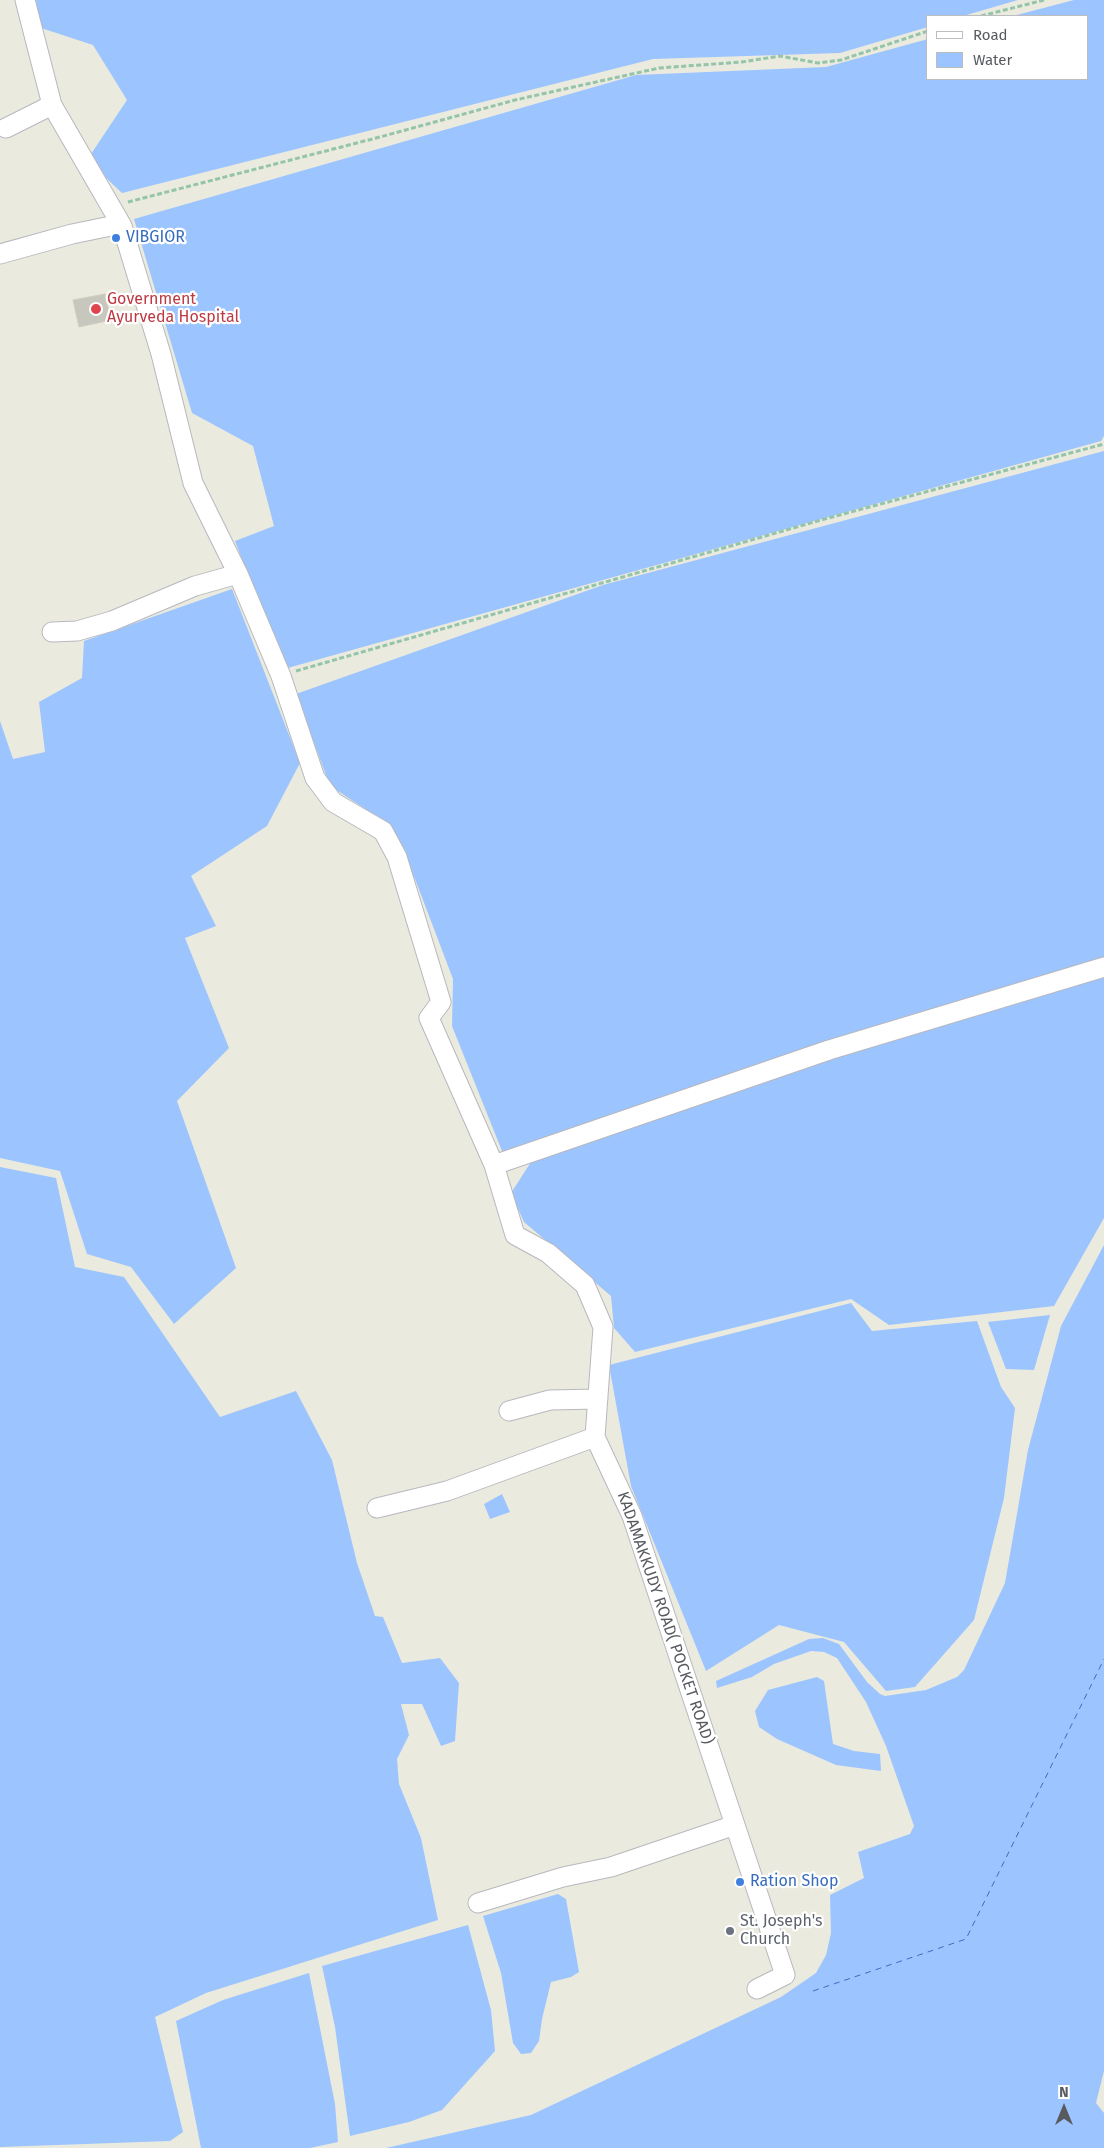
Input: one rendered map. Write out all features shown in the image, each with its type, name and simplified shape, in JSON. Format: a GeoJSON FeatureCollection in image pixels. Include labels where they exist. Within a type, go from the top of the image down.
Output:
{"type":"FeatureCollection","features":[{"type":"Feature","properties":{"kind":"street","name":"KADAMAKKUDY ROAD( POCKET ROAD)"},"geometry":{"type":"LineString","coordinates":[[25,0],[52,105],[122,226],[161,354],[193,483],[238,574],[281,676],[316,778],[333,802],[383,831],[397,857],[441,1002],[430,1018],[494,1165],[515,1235],[548,1253],[585,1285],[603,1327],[598,1399],[598,1442],[632,1516],[785,1974],[757,1989]]}},
{"type":"Feature","properties":{"kind":"street"},"geometry":{"type":"LineString","coordinates":[[6,128],[52,105]]}},
{"type":"Feature","properties":{"kind":"street"},"geometry":{"type":"LineString","coordinates":[[0,254],[72,234],[111,226],[122,226]]}},
{"type":"Feature","properties":{"kind":"street"},"geometry":{"type":"LineString","coordinates":[[52,632],[77,631],[112,621],[195,586],[238,574]]}},
{"type":"Feature","properties":{"kind":"street"},"geometry":{"type":"LineString","coordinates":[[494,1165],[829,1050],[1104,967]]}},
{"type":"Feature","properties":{"kind":"street"},"geometry":{"type":"LineString","coordinates":[[509,1411],[550,1400],[598,1399]]}},
{"type":"Feature","properties":{"kind":"street"},"geometry":{"type":"LineString","coordinates":[[444,1501],[545,1460],[598,1442]]}},
{"type":"Feature","properties":{"kind":"street"},"geometry":{"type":"LineString","coordinates":[[377,1508],[447,1491],[598,1442]]}},
{"type":"Feature","properties":{"kind":"street"},"geometry":{"type":"LineString","coordinates":[[478,1903],[563,1877],[611,1867],[735,1825]]}},
{"type":"Feature","properties":{"kind":"path"},"geometry":{"type":"LineString","coordinates":[[985,15],[1044,0]]}},
{"type":"Feature","properties":{"kind":"path"},"geometry":{"type":"LineString","coordinates":[[122,226],[128,201],[380,137],[515,100],[659,68],[742,62],[780,56],[818,63],[841,60],[926,32]]}},
{"type":"Feature","properties":{"kind":"path"},"geometry":{"type":"LineString","coordinates":[[281,676],[320,663],[821,520],[984,478],[1104,444]]}},
{"type":"Feature","properties":{"kind":"water"},"geometry":{"type":"Polygon","coordinates":[[[36,0],[1018,0],[966,15],[926,15],[926,28],[840,53],[653,59],[122,193],[87,160],[127,100],[93,45],[41,28],[36,0]]]}},
{"type":"Feature","properties":{"kind":"water"},"geometry":{"type":"Polygon","coordinates":[[[1074,0],[1104,0],[1104,436],[1101,441],[284,669],[235,541],[274,526],[253,446],[192,413],[134,219],[636,75],[826,67],[926,40],[926,80],[1089,80],[1089,15],[1017,15],[1074,0]]]}},
{"type":"Feature","properties":{"kind":"water"},"geometry":{"type":"Polygon","coordinates":[[[1104,451],[1104,961],[504,1156],[452,1026],[453,979],[415,879],[384,821],[330,786],[296,694],[603,585],[1104,451]]]}},
{"type":"Feature","properties":{"kind":"water"},"geometry":{"type":"Polygon","coordinates":[[[232,589],[300,763],[267,826],[191,876],[216,926],[185,938],[229,1048],[177,1101],[236,1268],[174,1324],[131,1267],[87,1254],[60,1171],[0,1158],[0,721],[13,759],[45,752],[39,702],[82,678],[84,641],[232,589]]]}},
{"type":"Feature","properties":{"kind":"water"},"geometry":{"type":"Polygon","coordinates":[[[1104,974],[1104,1218],[1054,1306],[889,1325],[851,1299],[635,1352],[614,1328],[611,1296],[524,1222],[511,1193],[531,1162],[792,1066],[1104,974]]]}},
{"type":"Feature","properties":{"kind":"water"},"geometry":{"type":"Polygon","coordinates":[[[0,1167],[56,1178],[75,1267],[124,1277],[220,1417],[296,1391],[332,1460],[357,1563],[375,1616],[383,1617],[402,1663],[440,1658],[459,1683],[455,1741],[441,1746],[422,1704],[401,1704],[409,1735],[397,1759],[399,1784],[421,1838],[438,1920],[206,1993],[155,2017],[183,2132],[170,2141],[0,2147],[0,1167]]]}},
{"type":"Feature","properties":{"kind":"water"},"geometry":{"type":"Polygon","coordinates":[[[1104,1245],[1104,2071],[1096,2103],[1104,2113],[1104,2148],[386,2148],[531,2115],[781,1997],[816,1973],[826,1955],[831,1933],[830,1895],[864,1878],[858,1852],[910,1834],[914,1826],[886,1746],[866,1702],[837,1658],[824,1652],[811,1651],[774,1664],[752,1677],[717,1688],[716,1681],[809,1639],[823,1638],[839,1644],[867,1682],[885,1696],[926,1690],[957,1677],[964,1670],[1005,1583],[1028,1450],[1061,1326],[1104,1245]]]}},
{"type":"Feature","properties":{"kind":"water"},"geometry":{"type":"Polygon","coordinates":[[[851,1303],[872,1331],[977,1321],[1001,1387],[1015,1408],[1004,1498],[974,1620],[915,1687],[886,1691],[844,1642],[779,1625],[706,1671],[631,1486],[609,1365],[851,1303]]]}},
{"type":"Feature","properties":{"kind":"water"},"geometry":{"type":"Polygon","coordinates":[[[1050,1315],[1034,1370],[1006,1369],[988,1322],[1050,1315]]]}},
{"type":"Feature","properties":{"kind":"water"},"geometry":{"type":"Polygon","coordinates":[[[502,1494],[510,1512],[490,1519],[484,1504],[502,1494]]]}},
{"type":"Feature","properties":{"kind":"water"},"geometry":{"type":"Polygon","coordinates":[[[817,1677],[824,1681],[833,1744],[854,1751],[880,1754],[881,1771],[836,1765],[777,1739],[759,1727],[755,1711],[768,1690],[817,1677]]]}},
{"type":"Feature","properties":{"kind":"water"},"geometry":{"type":"Polygon","coordinates":[[[558,1894],[566,1899],[579,1972],[571,1977],[551,1982],[539,2041],[531,2053],[521,2054],[513,2043],[501,1973],[483,1916],[558,1894]]]}},
{"type":"Feature","properties":{"kind":"water"},"geometry":{"type":"Polygon","coordinates":[[[468,1925],[491,2010],[495,2051],[442,2110],[409,2122],[350,2136],[335,2027],[322,1966],[468,1925]]]}},
{"type":"Feature","properties":{"kind":"water"},"geometry":{"type":"Polygon","coordinates":[[[309,1973],[335,2104],[338,2142],[310,2148],[201,2148],[176,2021],[223,2000],[309,1973]]]}},
{"type":"Feature","properties":{"kind":"building"},"geometry":{"type":"Polygon","coordinates":[[[105,294],[111,320],[79,327],[73,300],[105,294]]]}},
{"type":"Feature","properties":{"kind":"ferry route"},"geometry":{"type":"LineString","coordinates":[[813,1991],[966,1939],[1104,1659]]}},
{"type":"Feature","properties":{"kind":"place","name":"VIBGIOR"},"geometry":{"type":"Point","coordinates":[116,238]}},
{"type":"Feature","properties":{"kind":"place","name":"Government Ayurveda Hospital"},"geometry":{"type":"Point","coordinates":[96,309]}},
{"type":"Feature","properties":{"kind":"place","name":"Ration Shop"},"geometry":{"type":"Point","coordinates":[740,1882]}},
{"type":"Feature","properties":{"kind":"place","name":"St. Joseph's Church"},"geometry":{"type":"Point","coordinates":[730,1931]}}]}
